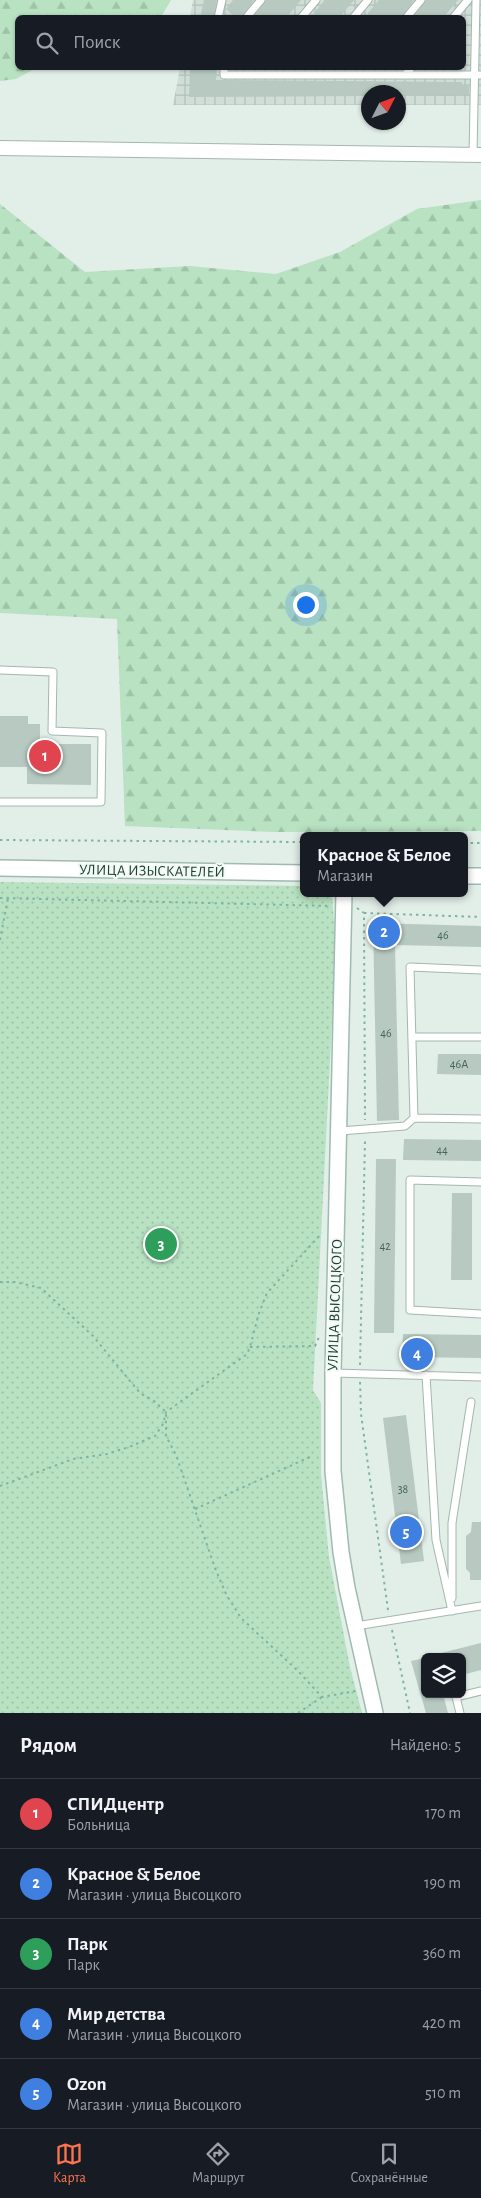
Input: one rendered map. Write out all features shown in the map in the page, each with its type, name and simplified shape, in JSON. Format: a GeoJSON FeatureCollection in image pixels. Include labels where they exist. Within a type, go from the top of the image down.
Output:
{"type":"FeatureCollection","features":[{"type":"Feature","properties":{"kind":"street"},"geometry":{"type":"LineString","coordinates":[[0,148],[477,156]]}},
{"type":"Feature","properties":{"kind":"street","name":"УЛИЦА ИЗЫСКАТЕЛЕЙ"},"geometry":{"type":"LineString","coordinates":[[0,868],[300,873]]}},
{"type":"Feature","properties":{"kind":"street"},"geometry":{"type":"LineString","coordinates":[[468,876],[481,876]]}},
{"type":"Feature","properties":{"kind":"street","name":"УЛИЦА ВЫСОЦКОГО"},"geometry":{"type":"LineString","coordinates":[[344,899],[333,1372],[333,1471],[341,1552],[354,1627],[375,1713]]}},
{"type":"Feature","properties":{"kind":"lane"},"geometry":{"type":"LineString","coordinates":[[219,15],[222,0]]}},
{"type":"Feature","properties":{"kind":"lane"},"geometry":{"type":"LineString","coordinates":[[248,15],[261,0]]}},
{"type":"Feature","properties":{"kind":"lane"},"geometry":{"type":"LineString","coordinates":[[304,15],[316,0]]}},
{"type":"Feature","properties":{"kind":"lane"},"geometry":{"type":"LineString","coordinates":[[356,15],[368,0]]}},
{"type":"Feature","properties":{"kind":"lane"},"geometry":{"type":"LineString","coordinates":[[408,15],[421,0]]}},
{"type":"Feature","properties":{"kind":"lane"},"geometry":{"type":"LineString","coordinates":[[456,15],[468,0]]}},
{"type":"Feature","properties":{"kind":"lane"},"geometry":{"type":"LineString","coordinates":[[476,0],[478,28],[477,156]]}},
{"type":"Feature","properties":{"kind":"lane"},"geometry":{"type":"LineString","coordinates":[[224,70],[224,74],[252,75],[478,76]]}},
{"type":"Feature","properties":{"kind":"lane"},"geometry":{"type":"LineString","coordinates":[[252,75],[256,70]]}},
{"type":"Feature","properties":{"kind":"lane"},"geometry":{"type":"LineString","coordinates":[[306,75],[310,70]]}},
{"type":"Feature","properties":{"kind":"lane"},"geometry":{"type":"LineString","coordinates":[[359,75],[363,70]]}},
{"type":"Feature","properties":{"kind":"lane"},"geometry":{"type":"LineString","coordinates":[[404,75],[409,70]]}},
{"type":"Feature","properties":{"kind":"lane"},"geometry":{"type":"LineString","coordinates":[[0,670],[53,672],[52,731],[102,733],[101,802],[0,802]]}},
{"type":"Feature","properties":{"kind":"lane"},"geometry":{"type":"LineString","coordinates":[[414,1118],[410,967],[481,970]]}},
{"type":"Feature","properties":{"kind":"lane"},"geometry":{"type":"LineString","coordinates":[[412,1037],[481,1038]]}},
{"type":"Feature","properties":{"kind":"lane"},"geometry":{"type":"LineString","coordinates":[[340,1131],[405,1126],[414,1118],[481,1119]]}},
{"type":"Feature","properties":{"kind":"lane"},"geometry":{"type":"LineString","coordinates":[[481,1182],[410,1180],[410,1310],[481,1314]]}},
{"type":"Feature","properties":{"kind":"lane"},"geometry":{"type":"LineString","coordinates":[[333,1372],[481,1377]]}},
{"type":"Feature","properties":{"kind":"lane"},"geometry":{"type":"LineString","coordinates":[[426,1375],[436,1540],[452,1611]]}},
{"type":"Feature","properties":{"kind":"lane"},"geometry":{"type":"LineString","coordinates":[[452,1611],[452,1523],[471,1402]]}},
{"type":"Feature","properties":{"kind":"lane"},"geometry":{"type":"LineString","coordinates":[[354,1627],[481,1606]]}},
{"type":"Feature","properties":{"kind":"lane"},"geometry":{"type":"LineString","coordinates":[[460,1713],[456,1697],[481,1692]]}},
{"type":"Feature","properties":{"kind":"path"},"geometry":{"type":"LineString","coordinates":[[0,840],[300,842]]}},
{"type":"Feature","properties":{"kind":"path"},"geometry":{"type":"LineString","coordinates":[[468,843],[481,843]]}},
{"type":"Feature","properties":{"kind":"path"},"geometry":{"type":"LineString","coordinates":[[0,898],[326,906],[344,899],[364,913],[481,917]]}},
{"type":"Feature","properties":{"kind":"path"},"geometry":{"type":"LineString","coordinates":[[0,940],[8,898]]}},
{"type":"Feature","properties":{"kind":"path"},"geometry":{"type":"LineString","coordinates":[[364,913],[365,1129],[360,1372],[361,1414],[375,1502],[390,1621],[410,1713]]}},
{"type":"Feature","properties":{"kind":"path"},"geometry":{"type":"LineString","coordinates":[[0,1486],[73,1459],[107,1454],[155,1436],[163,1424],[166,1412],[247,1354],[267,1293],[326,1227]]}},
{"type":"Feature","properties":{"kind":"path"},"geometry":{"type":"LineString","coordinates":[[0,1282],[15,1282],[41,1288],[92,1336],[140,1394],[154,1401],[166,1412],[166,1436],[176,1455],[215,1568],[226,1594],[241,1618],[298,1671],[322,1697]]}},
{"type":"Feature","properties":{"kind":"path"},"geometry":{"type":"LineString","coordinates":[[250,1347],[315,1346],[320,1335]]}},
{"type":"Feature","properties":{"kind":"path"},"geometry":{"type":"LineString","coordinates":[[194,1509],[312,1456]]}},
{"type":"Feature","properties":{"kind":"path"},"geometry":{"type":"LineString","coordinates":[[298,1713],[322,1697],[368,1688]]}},
{"type":"Feature","properties":{"kind":"shaded area"},"geometry":{"type":"Polygon","coordinates":[[[193,0],[481,0],[481,105],[406,105],[406,85],[361,85],[361,105],[173,105],[180,70],[466,70],[466,15],[190,15],[193,0]]]}},
{"type":"Feature","properties":{"kind":"green space"},"geometry":{"type":"Polygon","coordinates":[[[0,0],[171,0],[162,15],[15,15],[15,70],[32,70],[16,79],[0,81],[0,0]]]}},
{"type":"Feature","properties":{"kind":"green space"},"geometry":{"type":"Polygon","coordinates":[[[481,200],[481,831],[274,832],[125,826],[117,619],[0,613],[0,204],[85,272],[190,266],[276,274],[340,252],[417,209],[481,200]]]}},
{"type":"Feature","properties":{"kind":"green space"},"geometry":{"type":"Polygon","coordinates":[[[0,882],[300,886],[300,897],[332,897],[336,944],[313,1390],[321,1403],[321,1475],[329,1557],[350,1667],[362,1713],[0,1713],[0,882]]]}},
{"type":"Feature","properties":{"kind":"building"},"geometry":{"type":"Polygon","coordinates":[[[204,0],[217,0],[214,15],[201,15],[204,0]]]}},
{"type":"Feature","properties":{"kind":"building"},"geometry":{"type":"Polygon","coordinates":[[[233,0],[254,0],[243,15],[233,15],[226,9],[233,0]]]}},
{"type":"Feature","properties":{"kind":"building"},"geometry":{"type":"Polygon","coordinates":[[[266,0],[301,0],[288,15],[255,15],[266,0]]]}},
{"type":"Feature","properties":{"kind":"building"},"geometry":{"type":"Polygon","coordinates":[[[325,0],[354,0],[342,15],[312,15],[325,0]]]}},
{"type":"Feature","properties":{"kind":"building"},"geometry":{"type":"Polygon","coordinates":[[[379,0],[414,0],[403,15],[366,15],[379,0]]]}},
{"type":"Feature","properties":{"kind":"building"},"geometry":{"type":"Polygon","coordinates":[[[426,0],[458,0],[446,15],[415,15],[426,0]]]}},
{"type":"Feature","properties":{"kind":"building"},"geometry":{"type":"Polygon","coordinates":[[[190,70],[217,70],[216,80],[462,82],[462,85],[469,85],[469,95],[406,96],[406,85],[361,85],[361,96],[189,97],[190,70]]]}},
{"type":"Feature","properties":{"kind":"building"},"geometry":{"type":"Polygon","coordinates":[[[0,716],[28,716],[28,724],[40,724],[40,744],[91,744],[91,785],[27,784],[27,767],[0,767],[0,716]]]}},
{"type":"Feature","properties":{"kind":"building"},"geometry":{"type":"Polygon","coordinates":[[[373,923],[481,926],[481,947],[395,945],[399,1120],[377,1121],[373,923]]]}},
{"type":"Feature","properties":{"kind":"building"},"geometry":{"type":"Polygon","coordinates":[[[438,1054],[481,1054],[481,1075],[437,1074],[438,1054]]]}},
{"type":"Feature","properties":{"kind":"building"},"geometry":{"type":"Polygon","coordinates":[[[404,1139],[481,1140],[481,1161],[403,1160],[404,1139]]]}},
{"type":"Feature","properties":{"kind":"building"},"geometry":{"type":"Polygon","coordinates":[[[376,1159],[396,1159],[394,1333],[374,1333],[376,1159]]]}},
{"type":"Feature","properties":{"kind":"building"},"geometry":{"type":"Polygon","coordinates":[[[452,1193],[472,1193],[472,1280],[451,1280],[452,1193]]]}},
{"type":"Feature","properties":{"kind":"building"},"geometry":{"type":"Polygon","coordinates":[[[403,1334],[481,1335],[481,1358],[402,1357],[403,1334]]]}},
{"type":"Feature","properties":{"kind":"building"},"geometry":{"type":"Polygon","coordinates":[[[406,1415],[424,1561],[401,1564],[383,1418],[406,1415]]]}},
{"type":"Feature","properties":{"kind":"building"},"geometry":{"type":"Polygon","coordinates":[[[472,1522],[481,1522],[481,1580],[470,1580],[470,1573],[466,1569],[466,1536],[471,1532],[472,1522]]]}},
{"type":"Feature","properties":{"kind":"building"},"geometry":{"type":"Polygon","coordinates":[[[481,1643],[481,1670],[466,1674],[466,1653],[441,1653],[481,1643]]]}},
{"type":"Feature","properties":{"kind":"building"},"geometry":{"type":"Polygon","coordinates":[[[421,1659],[421,1696],[411,1661],[421,1659]]]}},
{"type":"Feature","properties":{"kind":"building"},"geometry":{"type":"Polygon","coordinates":[[[422,1698],[444,1698],[448,1713],[426,1713],[422,1698]]]}},
{"type":"Feature","properties":{"kind":"place","name":"СПИДцентр"},"geometry":{"type":"Point","coordinates":[45,756]}},
{"type":"Feature","properties":{"kind":"place","name":"Красное & Белое"},"geometry":{"type":"Point","coordinates":[384,932]}},
{"type":"Feature","properties":{"kind":"place","name":"Парк"},"geometry":{"type":"Point","coordinates":[161,1244]}},
{"type":"Feature","properties":{"kind":"place","name":"Мир детства"},"geometry":{"type":"Point","coordinates":[417,1354]}},
{"type":"Feature","properties":{"kind":"place","name":"Ozon"},"geometry":{"type":"Point","coordinates":[406,1532]}}]}
